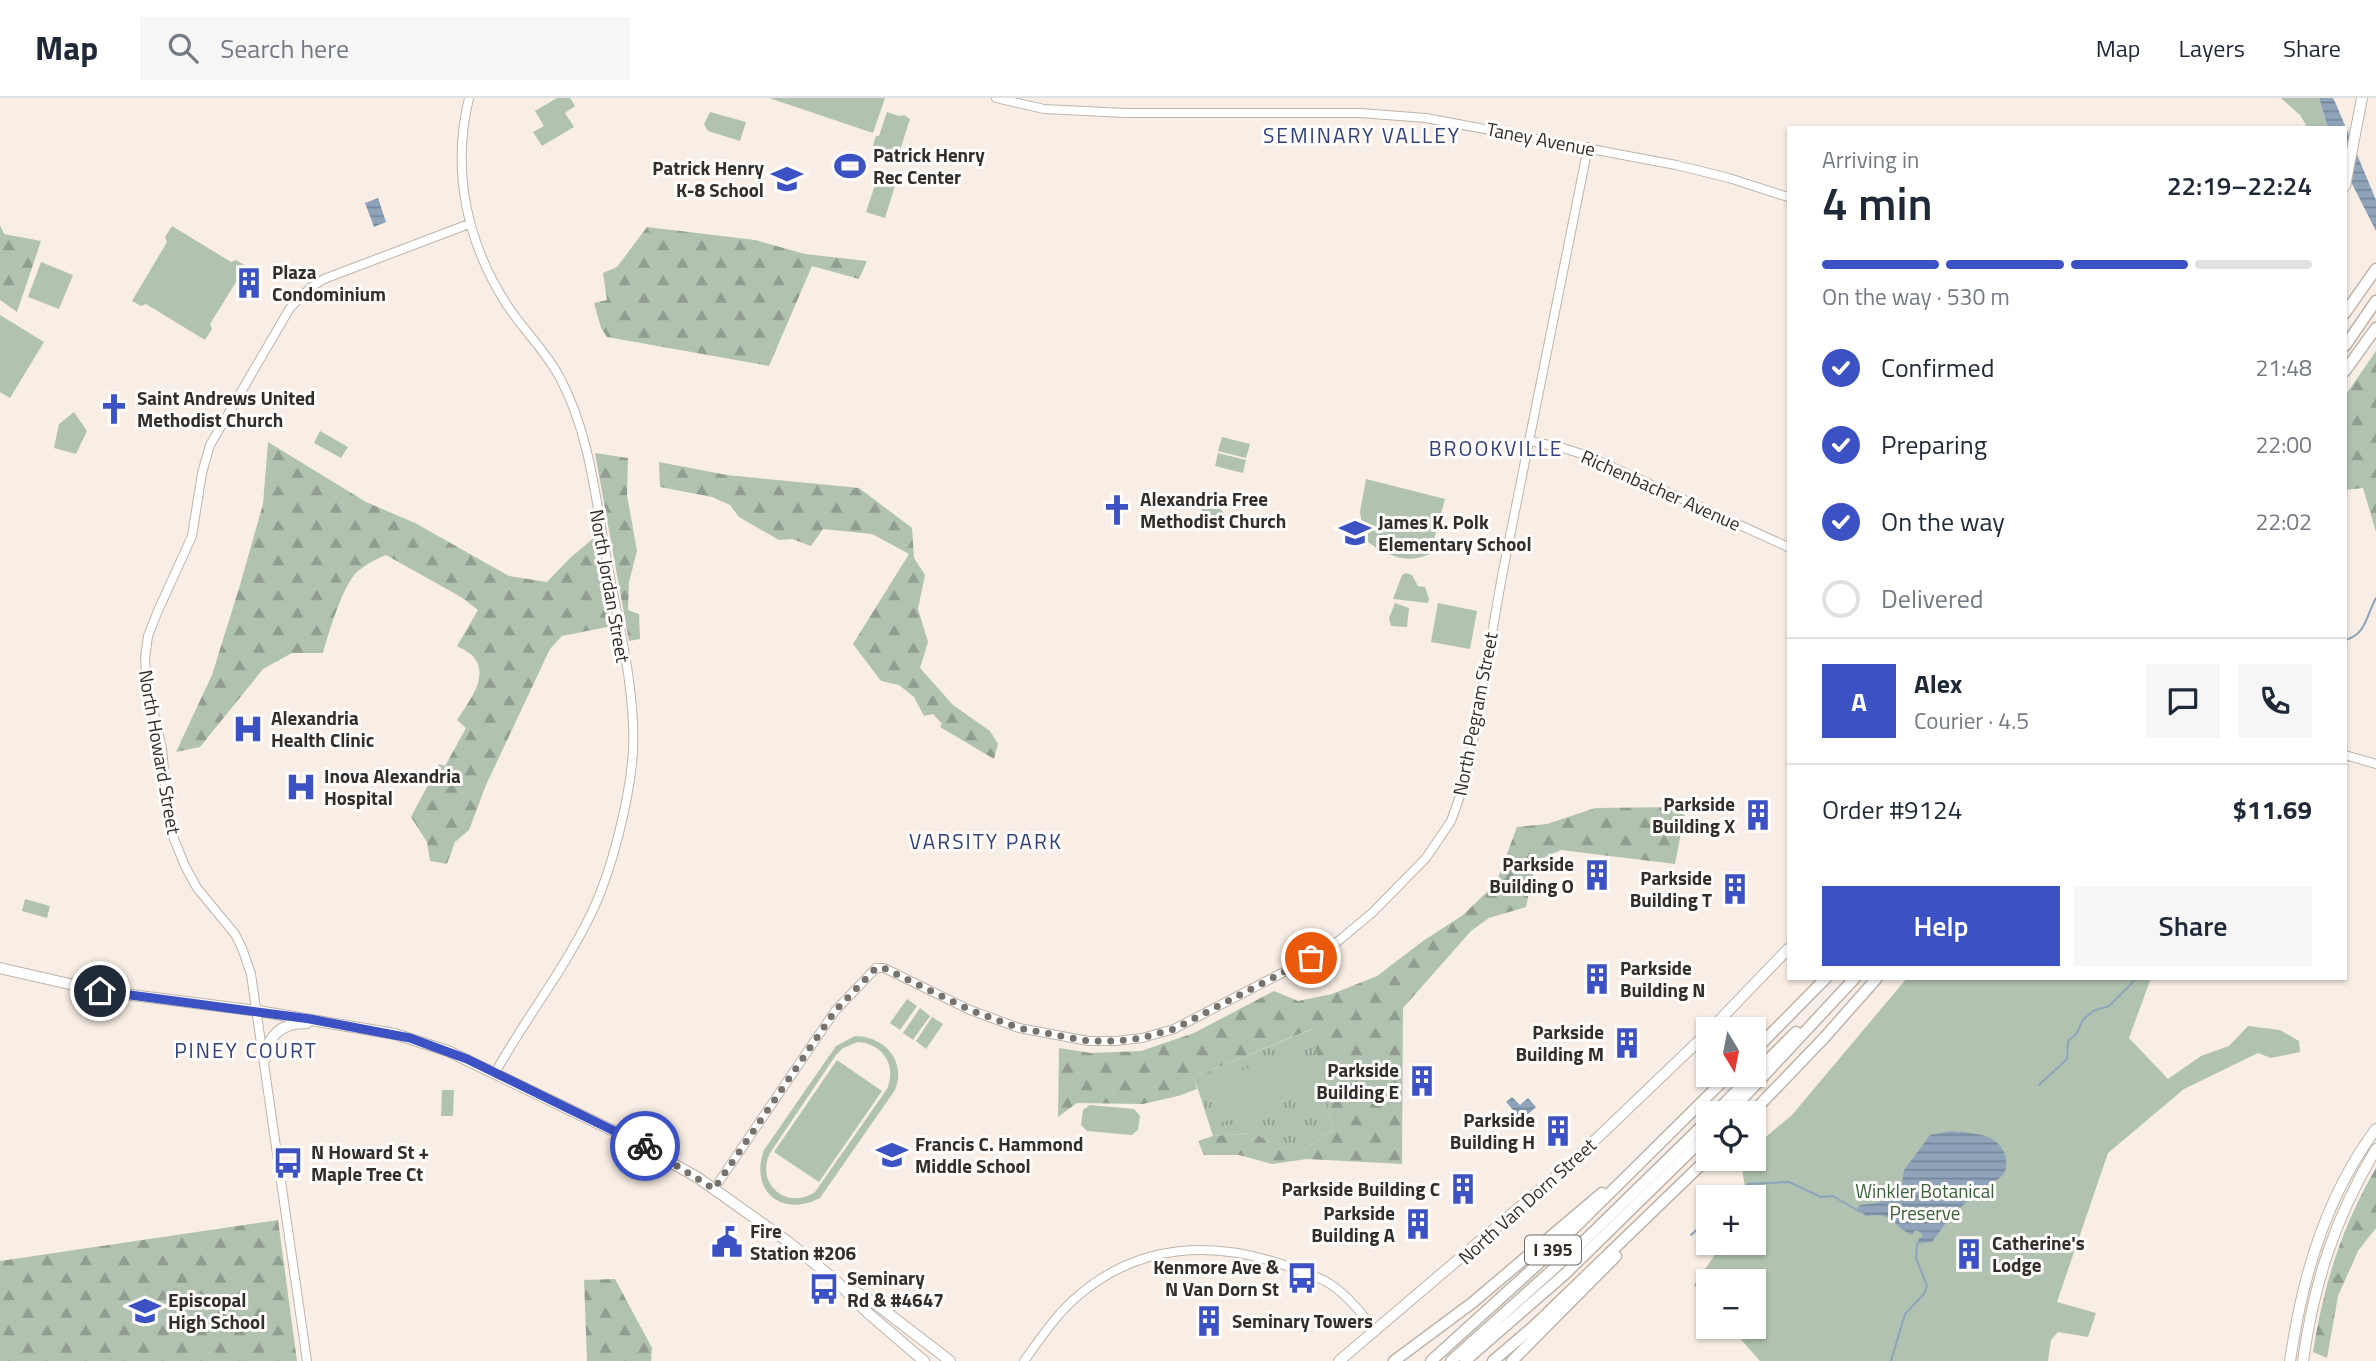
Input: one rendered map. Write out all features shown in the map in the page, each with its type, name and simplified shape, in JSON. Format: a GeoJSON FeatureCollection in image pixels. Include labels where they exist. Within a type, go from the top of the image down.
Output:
{"type":"FeatureCollection","features":[{"type":"Feature","properties":{"kind":"highway"},"geometry":{"type":"LineString","coordinates":[[2347,310],[2376,269]]}},
{"type":"Feature","properties":{"kind":"highway"},"geometry":{"type":"LineString","coordinates":[[2347,343],[2376,302]]}},
{"type":"Feature","properties":{"kind":"highway"},"geometry":{"type":"LineString","coordinates":[[2347,368],[2376,328]]}},
{"type":"Feature","properties":{"kind":"highway"},"geometry":{"type":"LineString","coordinates":[[1766,1039],[1824,980]]}},
{"type":"Feature","properties":{"kind":"highway"},"geometry":{"type":"LineString","coordinates":[[1766,1061],[1850,980]]}},
{"type":"Feature","properties":{"kind":"highway"},"geometry":{"type":"LineString","coordinates":[[1739,1101],[1850,980]]}},
{"type":"Feature","properties":{"kind":"highway"},"geometry":{"type":"LineString","coordinates":[[1764,1101],[1875,980]]}},
{"type":"Feature","properties":{"kind":"highway","name":"I 395"},"geometry":{"type":"LineString","coordinates":[[1431,1361],[1538,1264],[1717,1087]]}},
{"type":"Feature","properties":{"kind":"highway"},"geometry":{"type":"LineString","coordinates":[[1727,1101],[1740,1087]]}},
{"type":"Feature","properties":{"kind":"highway"},"geometry":{"type":"LineString","coordinates":[[1451,1361],[1579,1246],[1696,1132]]}},
{"type":"Feature","properties":{"kind":"highway"},"geometry":{"type":"LineString","coordinates":[[1394,1361],[1472,1303],[1671,1135]]}},
{"type":"Feature","properties":{"kind":"highway"},"geometry":{"type":"LineString","coordinates":[[1465,1361],[1565,1274],[1696,1146]]}},
{"type":"Feature","properties":{"kind":"highway","name":"I 395"},"geometry":{"type":"LineString","coordinates":[[1493,1361],[1534,1326],[1696,1170]]}},
{"type":"Feature","properties":{"kind":"highway"},"geometry":{"type":"LineString","coordinates":[[1512,1361],[1696,1171]]}},
{"type":"Feature","properties":{"kind":"main road"},"geometry":{"type":"LineString","coordinates":[[2347,177],[2362,98]]}},
{"type":"Feature","properties":{"kind":"main road","name":"North Van Dorn Street"},"geometry":{"type":"LineString","coordinates":[[1722,1017],[1787,950]]}},
{"type":"Feature","properties":{"kind":"main road"},"geometry":{"type":"LineString","coordinates":[[0,968],[100,991],[332,1023],[419,1041],[467,1059],[643,1145],[714,1189],[835,1280],[876,1304],[950,1361]]}},
{"type":"Feature","properties":{"kind":"main road"},"geometry":{"type":"LineString","coordinates":[[265,1059],[273,1036],[283,1027],[303,1023],[332,1023]]}},
{"type":"Feature","properties":{"kind":"main road","name":"North Van Dorn Street"},"geometry":{"type":"LineString","coordinates":[[1339,1361],[1568,1166],[1696,1043]]}},
{"type":"Feature","properties":{"kind":"main road"},"geometry":{"type":"LineString","coordinates":[[2290,1361],[2303,1289],[2323,1227],[2340,1187],[2376,1129]]}},
{"type":"Feature","properties":{"kind":"main road"},"geometry":{"type":"LineString","coordinates":[[2303,1361],[2312,1301],[2327,1255],[2345,1207],[2376,1149]]}},
{"type":"Feature","properties":{"kind":"main road"},"geometry":{"type":"LineString","coordinates":[[835,1280],[869,1314],[924,1361]]}},
{"type":"Feature","properties":{"kind":"main road"},"geometry":{"type":"LineString","coordinates":[[869,1314],[876,1304]]}},
{"type":"Feature","properties":{"kind":"street","name":"North Jordan Street"},"geometry":{"type":"LineString","coordinates":[[469,98],[464,119],[462,156],[469,224],[477,248],[507,305],[559,374],[578,421],[621,636],[633,751],[612,857],[598,900],[495,1073]]}},
{"type":"Feature","properties":{"kind":"street","name":"Taney Avenue"},"geometry":{"type":"LineString","coordinates":[[996,98],[1044,109],[1125,113],[1211,112],[1426,118],[1697,170],[1787,197]]}},
{"type":"Feature","properties":{"kind":"street","name":"North Pegram Street"},"geometry":{"type":"LineString","coordinates":[[714,1189],[835,1011],[876,968],[892,977],[903,977],[933,990],[970,1010],[1019,1028],[1088,1041],[1142,1038],[1174,1029],[1311,958],[1355,928],[1426,858],[1442,837],[1460,800],[1467,776],[1489,642],[1587,148]]}},
{"type":"Feature","properties":{"kind":"street","name":"North Howard Street"},"geometry":{"type":"LineString","coordinates":[[307,1361],[258,1011],[249,966],[234,934],[197,888],[174,839],[166,803],[162,748],[144,666],[148,636],[192,536],[202,472],[210,445],[290,308],[310,288],[324,279],[469,224]]}},
{"type":"Feature","properties":{"kind":"street","name":"Richenbacher Avenue"},"geometry":{"type":"LineString","coordinates":[[1530,441],[1563,448],[1598,460],[1787,547]]}},
{"type":"Feature","properties":{"kind":"street"},"geometry":{"type":"LineString","coordinates":[[2347,756],[2376,764]]}},
{"type":"Feature","properties":{"kind":"street"},"geometry":{"type":"LineString","coordinates":[[1024,1361],[1064,1309],[1094,1283],[1129,1264],[1184,1250],[1244,1253],[1313,1275],[1339,1291],[1376,1331]]}},
{"type":"Feature","properties":{"kind":"green space"},"geometry":{"type":"Polygon","coordinates":[[[557,98],[570,98],[575,106],[565,113],[574,127],[542,146],[533,132],[544,126],[535,111],[557,98]]]}},
{"type":"Feature","properties":{"kind":"green space"},"geometry":{"type":"Polygon","coordinates":[[[769,98],[885,98],[873,133],[769,98]]]}},
{"type":"Feature","properties":{"kind":"green space"},"geometry":{"type":"Polygon","coordinates":[[[2281,98],[2319,98],[2327,126],[2307,126],[2300,115],[2281,98]]]}},
{"type":"Feature","properties":{"kind":"green space"},"geometry":{"type":"Polygon","coordinates":[[[710,112],[746,122],[740,141],[708,131],[704,124],[710,112]]]}},
{"type":"Feature","properties":{"kind":"green space"},"geometry":{"type":"Polygon","coordinates":[[[887,112],[910,119],[897,160],[871,152],[887,112]]]}},
{"type":"Feature","properties":{"kind":"green space"},"geometry":{"type":"Polygon","coordinates":[[[880,170],[898,176],[885,218],[866,212],[880,170]]]}},
{"type":"Feature","properties":{"kind":"green space"},"geometry":{"type":"Polygon","coordinates":[[[0,225],[4,234],[41,241],[17,312],[0,300],[0,225]]]}},
{"type":"Feature","properties":{"kind":"green space"},"geometry":{"type":"Polygon","coordinates":[[[172,226],[231,262],[236,260],[246,266],[210,324],[212,329],[205,340],[146,304],[141,306],[132,301],[167,242],[165,237],[172,226]]]}},
{"type":"Feature","properties":{"kind":"green space"},"geometry":{"type":"Polygon","coordinates":[[[647,227],[755,240],[805,254],[867,261],[859,279],[812,266],[769,366],[607,337],[601,328],[594,303],[607,300],[603,273],[617,267],[647,227]]]}},
{"type":"Feature","properties":{"kind":"green space"},"geometry":{"type":"Polygon","coordinates":[[[41,262],[73,275],[59,309],[28,297],[41,262]]]}},
{"type":"Feature","properties":{"kind":"green space"},"geometry":{"type":"Polygon","coordinates":[[[0,315],[44,342],[10,398],[0,392],[0,315]]]}},
{"type":"Feature","properties":{"kind":"green space"},"geometry":{"type":"Polygon","coordinates":[[[2376,351],[2376,532],[2363,488],[2347,490],[2347,393],[2376,351]]]}},
{"type":"Feature","properties":{"kind":"green space"},"geometry":{"type":"Polygon","coordinates":[[[74,412],[87,431],[76,454],[54,448],[59,424],[74,412]]]}},
{"type":"Feature","properties":{"kind":"green space"},"geometry":{"type":"Polygon","coordinates":[[[320,431],[348,447],[341,458],[314,443],[320,431]]]}},
{"type":"Feature","properties":{"kind":"green space"},"geometry":{"type":"Polygon","coordinates":[[[1222,437],[1250,444],[1246,458],[1218,451],[1222,437]]]}},
{"type":"Feature","properties":{"kind":"green space"},"geometry":{"type":"Polygon","coordinates":[[[268,442],[366,502],[415,523],[509,576],[547,582],[595,537],[612,626],[562,636],[550,649],[486,785],[469,830],[455,842],[447,864],[430,861],[427,842],[411,817],[439,764],[445,766],[466,728],[457,720],[475,691],[480,674],[479,666],[472,655],[457,646],[478,610],[461,597],[386,555],[357,572],[346,587],[323,653],[292,653],[263,669],[200,747],[176,752],[212,675],[240,585],[263,504],[268,442]]]}},
{"type":"Feature","properties":{"kind":"green space"},"geometry":{"type":"Polygon","coordinates":[[[595,453],[628,458],[627,495],[637,551],[629,582],[628,610],[639,614],[640,639],[629,641],[595,453]]]}},
{"type":"Feature","properties":{"kind":"green space"},"geometry":{"type":"Polygon","coordinates":[[[1218,453],[1246,460],[1243,473],[1215,466],[1218,453]]]}},
{"type":"Feature","properties":{"kind":"green space"},"geometry":{"type":"Polygon","coordinates":[[[659,462],[727,475],[859,488],[912,528],[914,558],[925,575],[918,609],[928,642],[920,668],[953,705],[990,731],[998,744],[994,759],[940,727],[942,724],[933,714],[924,716],[914,697],[899,685],[881,681],[853,644],[909,554],[872,534],[823,529],[811,546],[792,539],[779,540],[739,517],[730,505],[712,497],[660,487],[659,462]]]}},
{"type":"Feature","properties":{"kind":"green space"},"geometry":{"type":"Polygon","coordinates":[[[1366,479],[1445,499],[1430,554],[1412,559],[1396,557],[1365,540],[1360,512],[1366,479]]]}},
{"type":"Feature","properties":{"kind":"green space"},"geometry":{"type":"Polygon","coordinates":[[[1205,493],[1226,515],[1224,522],[1209,531],[1197,496],[1205,493]]]}},
{"type":"Feature","properties":{"kind":"green space"},"geometry":{"type":"Polygon","coordinates":[[[1402,575],[1412,575],[1418,586],[1425,587],[1428,603],[1393,599],[1402,575]]]}},
{"type":"Feature","properties":{"kind":"green space"},"geometry":{"type":"Polygon","coordinates":[[[1395,603],[1409,608],[1407,627],[1391,626],[1389,618],[1395,603]]]}},
{"type":"Feature","properties":{"kind":"green space"},"geometry":{"type":"Polygon","coordinates":[[[1438,603],[1477,611],[1470,649],[1431,642],[1438,603]]]}},
{"type":"Feature","properties":{"kind":"green space"},"geometry":{"type":"Polygon","coordinates":[[[1686,807],[1675,864],[1561,850],[1536,861],[1526,907],[1489,918],[1471,931],[1403,1008],[1402,1164],[1307,1159],[1272,1164],[1239,1155],[1204,1155],[1198,1141],[1213,1136],[1252,1133],[1287,1149],[1298,1144],[1305,1149],[1333,1130],[1312,1029],[1194,1077],[1197,1089],[1178,1096],[1143,1104],[1077,1103],[1058,1117],[1059,1048],[1091,1053],[1141,1051],[1194,1033],[1274,991],[1298,1001],[1332,994],[1377,976],[1463,915],[1496,883],[1517,827],[1547,824],[1595,808],[1686,807]]]}},
{"type":"Feature","properties":{"kind":"green space"},"geometry":{"type":"Polygon","coordinates":[[[25,899],[50,906],[47,918],[22,911],[25,899]]]}},
{"type":"Feature","properties":{"kind":"green space","name":"Winkler Botanical Preserve"},"geometry":{"type":"Polygon","coordinates":[[[1905,980],[2150,980],[2129,1038],[2168,1079],[2201,1056],[2229,1046],[2248,1026],[2280,1030],[2299,1041],[2300,1052],[2271,1058],[2258,1053],[2184,1089],[2108,1153],[2057,1302],[2096,1313],[2088,1337],[2058,1332],[2051,1340],[2048,1361],[1760,1361],[1741,1339],[1766,1339],[1766,1269],[1705,1269],[1715,1255],[1766,1255],[1766,1185],[1745,1185],[1742,1171],[1766,1171],[1766,1137],[1792,1115],[1905,980]]]}},
{"type":"Feature","properties":{"kind":"green space"},"geometry":{"type":"Polygon","coordinates":[[[907,999],[917,1006],[900,1030],[890,1023],[907,999]]]}},
{"type":"Feature","properties":{"kind":"green space"},"geometry":{"type":"Polygon","coordinates":[[[920,1008],[930,1016],[913,1040],[903,1033],[920,1008]]]}},
{"type":"Feature","properties":{"kind":"green space"},"geometry":{"type":"Polygon","coordinates":[[[932,1017],[943,1024],[926,1049],[916,1041],[932,1017]]]}},
{"type":"Feature","properties":{"kind":"green space"},"geometry":{"type":"Polygon","coordinates":[[[1313,1029],[1333,1130],[1305,1149],[1287,1149],[1251,1133],[1213,1136],[1194,1077],[1313,1029]]]}},
{"type":"Feature","properties":{"kind":"green space"},"geometry":{"type":"Polygon","coordinates":[[[855,1036],[866,1037],[884,1045],[898,1069],[895,1090],[820,1198],[793,1205],[782,1202],[772,1197],[761,1178],[764,1150],[836,1046],[855,1036]],[[858,1042],[843,1048],[836,1055],[770,1153],[766,1164],[767,1175],[776,1191],[794,1198],[815,1192],[887,1089],[890,1072],[886,1057],[881,1051],[858,1042]]]}},
{"type":"Feature","properties":{"kind":"green space"},"geometry":{"type":"Polygon","coordinates":[[[1304,1050],[1317,1091],[1220,1123],[1206,1082],[1304,1050]]]}},
{"type":"Feature","properties":{"kind":"green space"},"geometry":{"type":"Polygon","coordinates":[[[837,1060],[882,1091],[819,1182],[774,1152],[837,1060]]]}},
{"type":"Feature","properties":{"kind":"green space"},"geometry":{"type":"Polygon","coordinates":[[[442,1090],[454,1090],[453,1116],[441,1116],[442,1090]]]}},
{"type":"Feature","properties":{"kind":"green space"},"geometry":{"type":"Polygon","coordinates":[[[1090,1105],[1134,1109],[1140,1116],[1138,1130],[1132,1135],[1087,1131],[1081,1125],[1083,1110],[1090,1105]]]}},
{"type":"Feature","properties":{"kind":"green space"},"geometry":{"type":"Polygon","coordinates":[[[2376,1168],[2376,1228],[2358,1251],[2338,1296],[2327,1358],[2313,1352],[2323,1303],[2353,1212],[2376,1168]]]}},
{"type":"Feature","properties":{"kind":"green space","name":"Episcopal High School"},"geometry":{"type":"Polygon","coordinates":[[[278,1220],[297,1361],[0,1361],[0,1261],[278,1220]]]}},
{"type":"Feature","properties":{"kind":"green space"},"geometry":{"type":"Polygon","coordinates":[[[615,1279],[652,1348],[651,1361],[587,1361],[584,1280],[615,1279]]]}},
{"type":"Feature","properties":{"kind":"water"},"geometry":{"type":"Polygon","coordinates":[[[2319,98],[2333,98],[2345,126],[2327,126],[2319,98]]]}},
{"type":"Feature","properties":{"kind":"water"},"geometry":{"type":"Polygon","coordinates":[[[2347,130],[2376,200],[2376,231],[2347,174],[2347,130]]]}},
{"type":"Feature","properties":{"kind":"water"},"geometry":{"type":"Polygon","coordinates":[[[378,198],[386,222],[374,227],[365,203],[378,198]]]}},
{"type":"Feature","properties":{"kind":"water"},"geometry":{"type":"Polygon","coordinates":[[[1512,1097],[1520,1105],[1528,1098],[1536,1107],[1515,1126],[1506,1116],[1513,1110],[1506,1102],[1512,1097]]]}},
{"type":"Feature","properties":{"kind":"water"},"geometry":{"type":"Polygon","coordinates":[[[1951,1131],[1992,1139],[2003,1150],[2006,1168],[2000,1178],[1973,1193],[1932,1242],[1917,1244],[1919,1238],[1923,1237],[1920,1232],[1915,1230],[1912,1235],[1888,1217],[1866,1216],[1857,1209],[1860,1205],[1877,1203],[1892,1195],[1902,1184],[1904,1170],[1930,1135],[1951,1131]]]}},
{"type":"Feature","properties":{"kind":"waterway"},"geometry":{"type":"LineString","coordinates":[[2347,639],[2357,634],[2365,624],[2376,598]]}},
{"type":"Feature","properties":{"kind":"waterway"},"geometry":{"type":"LineString","coordinates":[[2039,1085],[2067,1059],[2068,1041],[2076,1034],[2083,1020],[2093,1011],[2109,1006],[2135,980]]}},
{"type":"Feature","properties":{"kind":"waterway"},"geometry":{"type":"LineString","coordinates":[[1747,1185],[1789,1182],[1821,1197],[1833,1196],[1860,1212]]}},
{"type":"Feature","properties":{"kind":"waterway"},"geometry":{"type":"LineString","coordinates":[[1691,1235],[1696,1230]]}},
{"type":"Feature","properties":{"kind":"waterway"},"geometry":{"type":"LineString","coordinates":[[1891,1361],[1905,1314],[1924,1294],[1927,1286],[1916,1258],[1917,1244]]}},
{"type":"Feature","properties":{"kind":"way so far"},"geometry":{"type":"LineString","coordinates":[[645,1146],[714,1189],[835,1011],[876,968],[884,968],[970,1010],[1019,1028],[1088,1041],[1116,1041],[1142,1038],[1174,1029],[1311,958]]}},
{"type":"Feature","properties":{"kind":"place","name":"Patrick Henry Rec Center"},"geometry":{"type":"Point","coordinates":[850,166]}},
{"type":"Feature","properties":{"kind":"place","name":"Patrick Henry K-8 School"},"geometry":{"type":"Point","coordinates":[787,179]}},
{"type":"Feature","properties":{"kind":"place","name":"Plaza Condominium"},"geometry":{"type":"Point","coordinates":[249,283]}},
{"type":"Feature","properties":{"kind":"place","name":"Saint Andrews United Methodist Church"},"geometry":{"type":"Point","coordinates":[114,409]}},
{"type":"Feature","properties":{"kind":"place","name":"Alexandria Free Methodist Church"},"geometry":{"type":"Point","coordinates":[1117,510]}},
{"type":"Feature","properties":{"kind":"place","name":"James K. Polk Elementary School"},"geometry":{"type":"Point","coordinates":[1355,533]}},
{"type":"Feature","properties":{"kind":"place","name":"Alexandria Health Clinic"},"geometry":{"type":"Point","coordinates":[248,729]}},
{"type":"Feature","properties":{"kind":"place","name":"Inova Alexandria Hospital"},"geometry":{"type":"Point","coordinates":[301,787]}},
{"type":"Feature","properties":{"kind":"place","name":"Parkside Building X"},"geometry":{"type":"Point","coordinates":[1758,815]}},
{"type":"Feature","properties":{"kind":"place","name":"Parkside Building O"},"geometry":{"type":"Point","coordinates":[1597,875]}},
{"type":"Feature","properties":{"kind":"place","name":"Parkside Building T"},"geometry":{"type":"Point","coordinates":[1735,889]}},
{"type":"Feature","properties":{"kind":"place","name":"Parkside Building N"},"geometry":{"type":"Point","coordinates":[1597,979]}},
{"type":"Feature","properties":{"kind":"place","name":"Parkside Building M"},"geometry":{"type":"Point","coordinates":[1627,1043]}},
{"type":"Feature","properties":{"kind":"place","name":"Parkside Building E"},"geometry":{"type":"Point","coordinates":[1422,1081]}},
{"type":"Feature","properties":{"kind":"place","name":"Parkside Building H"},"geometry":{"type":"Point","coordinates":[1558,1131]}},
{"type":"Feature","properties":{"kind":"place","name":"Francis C. Hammond Middle School"},"geometry":{"type":"Point","coordinates":[892,1155]}},
{"type":"Feature","properties":{"kind":"place","name":"N Howard St + Maple Tree Ct"},"geometry":{"type":"Point","coordinates":[288,1163]}},
{"type":"Feature","properties":{"kind":"place","name":"Parkside Building C"},"geometry":{"type":"Point","coordinates":[1463,1189]}},
{"type":"Feature","properties":{"kind":"place","name":"Parkside Building A"},"geometry":{"type":"Point","coordinates":[1418,1224]}},
{"type":"Feature","properties":{"kind":"place","name":"Fire Station #206"},"geometry":{"type":"Point","coordinates":[727,1242]}},
{"type":"Feature","properties":{"kind":"place","name":"Catherine's Lodge"},"geometry":{"type":"Point","coordinates":[1969,1254]}},
{"type":"Feature","properties":{"kind":"place","name":"Kenmore Ave & N Van Dorn St"},"geometry":{"type":"Point","coordinates":[1302,1278]}},
{"type":"Feature","properties":{"kind":"place","name":"Seminary Rd & #4647"},"geometry":{"type":"Point","coordinates":[824,1289]}},
{"type":"Feature","properties":{"kind":"place","name":"Episcopal High School"},"geometry":{"type":"Point","coordinates":[145,1311]}},
{"type":"Feature","properties":{"kind":"place","name":"Seminary Towers"},"geometry":{"type":"Point","coordinates":[1209,1321]}},
{"type":"Feature","properties":{"kind":"district","name":"SEMINARY VALLEY"},"geometry":{"type":"Point","coordinates":[1362,136]}},
{"type":"Feature","properties":{"kind":"district","name":"BROOKVILLE"},"geometry":{"type":"Point","coordinates":[1496,449]}},
{"type":"Feature","properties":{"kind":"district","name":"VARSITY PARK"},"geometry":{"type":"Point","coordinates":[986,842]}},
{"type":"Feature","properties":{"kind":"district","name":"PINEY COURT"},"geometry":{"type":"Point","coordinates":[246,1051]}},
{"type":"Feature","properties":{"kind":"route"},"geometry":{"type":"LineString","coordinates":[[100,991],[310,1019],[395,1034],[428,1043],[467,1059],[645,1146]]}}]}
